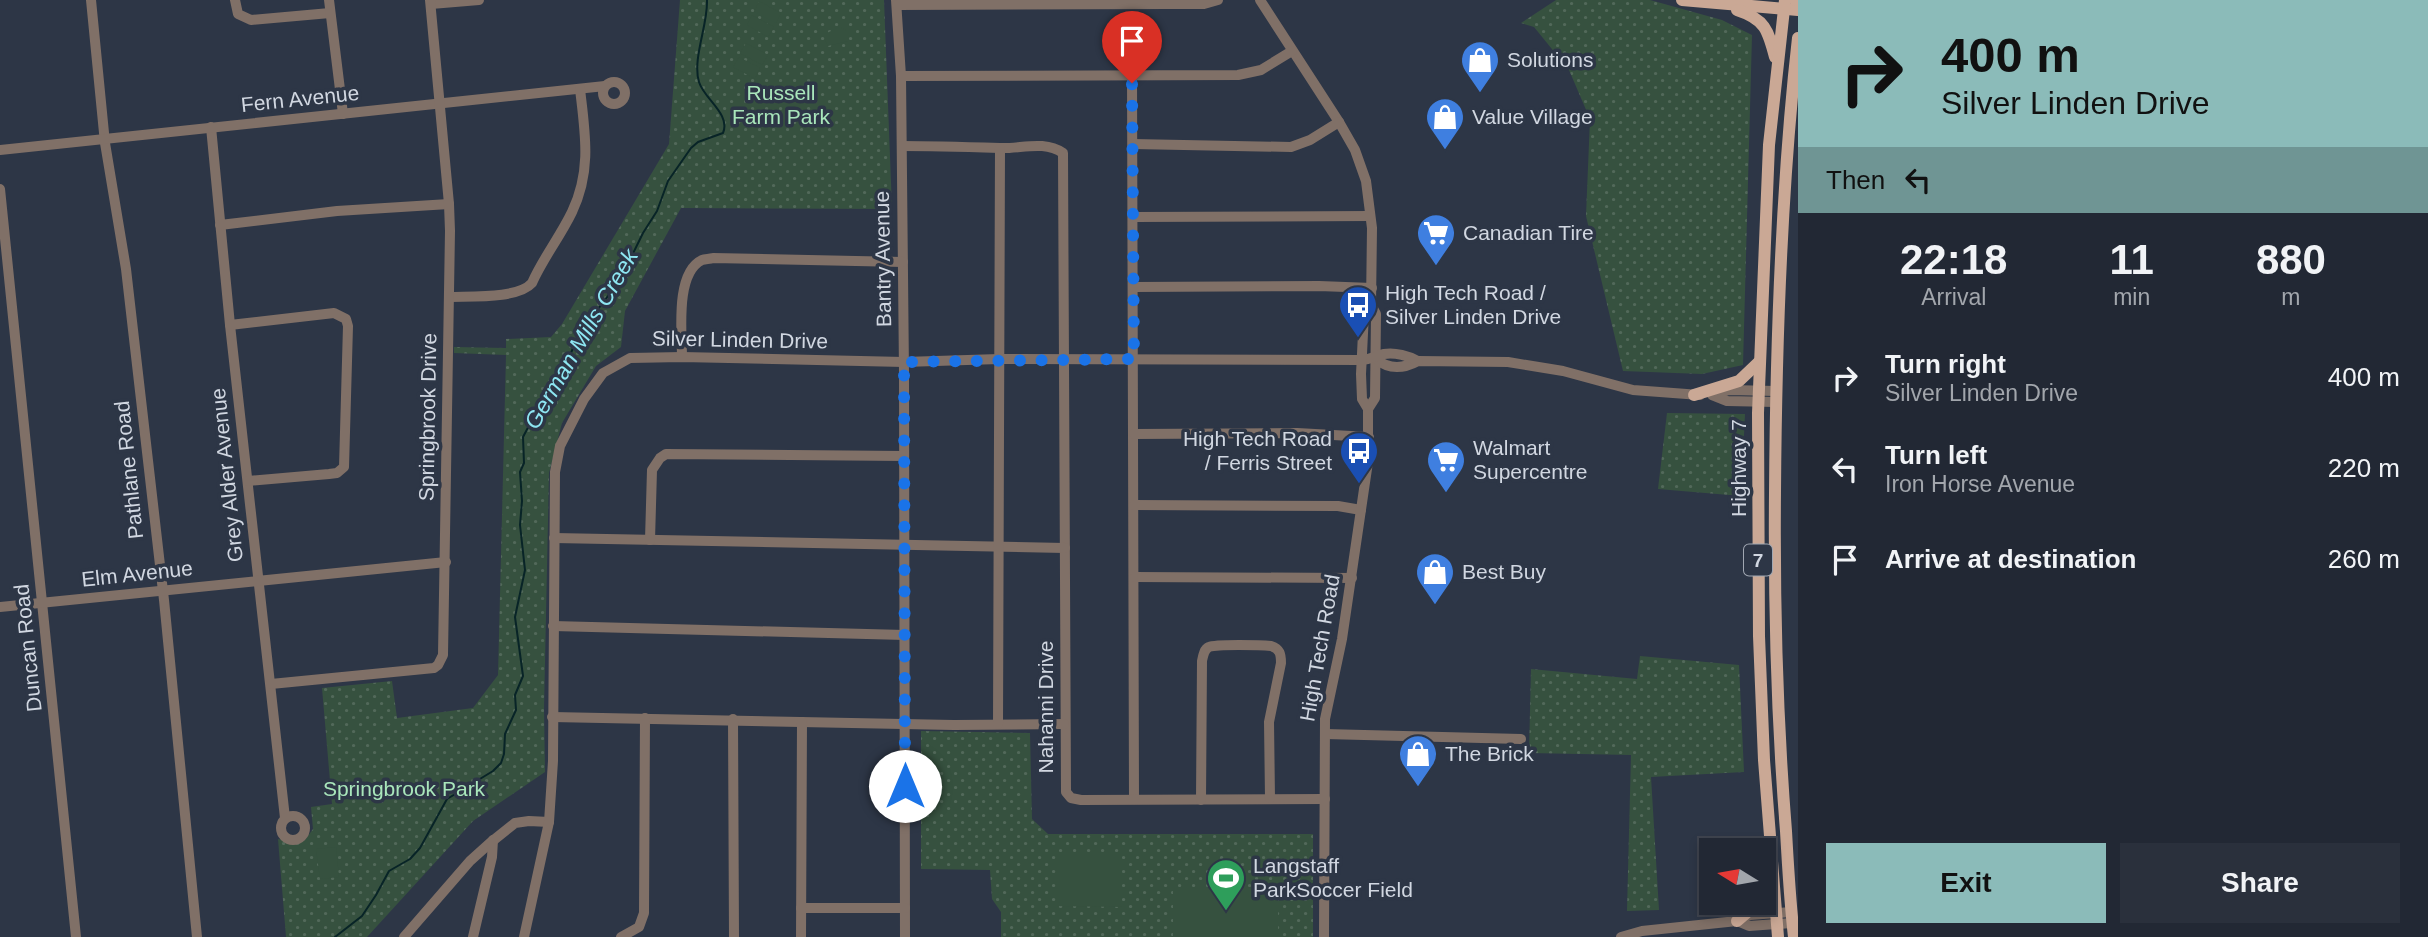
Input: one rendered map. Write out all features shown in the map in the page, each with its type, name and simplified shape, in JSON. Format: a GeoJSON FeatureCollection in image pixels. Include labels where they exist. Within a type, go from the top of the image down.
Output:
{"type":"FeatureCollection","features":[{"type":"Feature","properties":{"kind":"main road"},"geometry":{"type":"LineString","coordinates":[[1682,0],[1720,4],[1785,4],[1798,10]]}},
{"type":"Feature","properties":{"kind":"main road"},"geometry":{"type":"LineString","coordinates":[[1720,4],[1750,14],[1763,24],[1770,38],[1776,64]]}},
{"type":"Feature","properties":{"kind":"main road","name":"Highway 7"},"geometry":{"type":"LineString","coordinates":[[1769,838],[1759,636],[1759,396],[1767,179],[1776,64],[1785,4]]}},
{"type":"Feature","properties":{"kind":"main road","name":"Highway 7"},"geometry":{"type":"LineString","coordinates":[[1794,937],[1780,761],[1774,590],[1775,397],[1786,175],[1798,38]]}},
{"type":"Feature","properties":{"kind":"main road"},"geometry":{"type":"LineString","coordinates":[[1694,395],[1739,381],[1760,361]]}},
{"type":"Feature","properties":{"kind":"main road"},"geometry":{"type":"LineString","coordinates":[[1737,921],[1744,915]]}},
{"type":"Feature","properties":{"kind":"street","name":"Pathlane Road"},"geometry":{"type":"LineString","coordinates":[[91,0],[105,137],[126,269],[197,937]]}},
{"type":"Feature","properties":{"kind":"street"},"geometry":{"type":"LineString","coordinates":[[235,0],[238,14],[251,20],[330,13]]}},
{"type":"Feature","properties":{"kind":"street"},"geometry":{"type":"LineString","coordinates":[[329,0],[343,114]]}},
{"type":"Feature","properties":{"kind":"street"},"geometry":{"type":"LineString","coordinates":[[430,2],[479,0]]}},
{"type":"Feature","properties":{"kind":"street"},"geometry":{"type":"LineString","coordinates":[[896,2],[1203,4],[1218,0]]}},
{"type":"Feature","properties":{"kind":"street","name":"High Tech Road"},"geometry":{"type":"LineString","coordinates":[[1260,0],[1355,149],[1366,181],[1370,216],[1371,305],[1376,314],[1375,398],[1368,408]]}},
{"type":"Feature","properties":{"kind":"street","name":"Springbrook Drive"},"geometry":{"type":"LineString","coordinates":[[271,684],[438,666],[443,650],[449,204],[430,2]]}},
{"type":"Feature","properties":{"kind":"street","name":"Bantry Avenue"},"geometry":{"type":"LineString","coordinates":[[896,2],[902,146],[905,937]]}},
{"type":"Feature","properties":{"kind":"street"},"geometry":{"type":"LineString","coordinates":[[901,76],[1238,75],[1261,70],[1292,51]]}},
{"type":"Feature","properties":{"kind":"street"},"geometry":{"type":"LineString","coordinates":[[1132,74],[1135,799]]}},
{"type":"Feature","properties":{"kind":"street","name":"Fern Avenue"},"geometry":{"type":"LineString","coordinates":[[0,150],[605,86]]}},
{"type":"Feature","properties":{"kind":"street"},"geometry":{"type":"LineString","coordinates":[[449,297],[512,293],[526,290],[532,283],[572,212],[584,178],[587,157],[580,89]]}},
{"type":"Feature","properties":{"kind":"street"},"geometry":{"type":"LineString","coordinates":[[1133,144],[1291,146],[1310,140],[1339,122]]}},
{"type":"Feature","properties":{"kind":"street","name":"Grey Alder Avenue"},"geometry":{"type":"LineString","coordinates":[[211,127],[285,818]]}},
{"type":"Feature","properties":{"kind":"street"},"geometry":{"type":"LineString","coordinates":[[902,146],[1000,148],[998,724]]}},
{"type":"Feature","properties":{"kind":"street","name":"Nahanni Drive"},"geometry":{"type":"LineString","coordinates":[[1000,148],[1047,146],[1063,153],[1065,165],[1063,359],[1066,792],[1071,798],[1081,800],[1325,799]]}},
{"type":"Feature","properties":{"kind":"street","name":"Duncan Road"},"geometry":{"type":"LineString","coordinates":[[0,189],[76,937]]}},
{"type":"Feature","properties":{"kind":"street"},"geometry":{"type":"LineString","coordinates":[[220,225],[337,211],[449,204]]}},
{"type":"Feature","properties":{"kind":"street"},"geometry":{"type":"LineString","coordinates":[[1134,217],[1370,216]]}},
{"type":"Feature","properties":{"kind":"street"},"geometry":{"type":"LineString","coordinates":[[682,357],[683,290],[694,267],[702,260],[903,262]]}},
{"type":"Feature","properties":{"kind":"street"},"geometry":{"type":"LineString","coordinates":[[1134,287],[1372,288]]}},
{"type":"Feature","properties":{"kind":"street","name":"High Tech Road"},"geometry":{"type":"LineString","coordinates":[[1324,937],[1325,719],[1342,639],[1368,462],[1368,408],[1362,398],[1362,360],[1364,313],[1371,305]]}},
{"type":"Feature","properties":{"kind":"street"},"geometry":{"type":"LineString","coordinates":[[230,324],[334,313],[346,319],[348,326],[344,467],[337,473],[248,481]]}},
{"type":"Feature","properties":{"kind":"street","name":"Silver Linden Drive"},"geometry":{"type":"LineString","coordinates":[[524,937],[549,822],[555,472],[560,446],[570,422],[596,381],[603,373],[630,358],[904,362],[999,359],[1362,360],[1376,359],[1383,354],[1408,356],[1418,361],[1508,362],[1563,372],[1633,390],[1712,395],[1728,390],[1775,397]]}},
{"type":"Feature","properties":{"kind":"street"},"geometry":{"type":"LineString","coordinates":[[1134,434],[1297,433],[1369,437]]}},
{"type":"Feature","properties":{"kind":"street"},"geometry":{"type":"LineString","coordinates":[[650,540],[652,470],[666,454],[904,456]]}},
{"type":"Feature","properties":{"kind":"street"},"geometry":{"type":"LineString","coordinates":[[1134,505],[1338,506],[1361,510]]}},
{"type":"Feature","properties":{"kind":"street"},"geometry":{"type":"LineString","coordinates":[[554,538],[1065,548]]}},
{"type":"Feature","properties":{"kind":"street","name":"Elm Avenue"},"geometry":{"type":"LineString","coordinates":[[0,607],[446,562]]}},
{"type":"Feature","properties":{"kind":"street"},"geometry":{"type":"LineString","coordinates":[[1135,577],[1352,578]]}},
{"type":"Feature","properties":{"kind":"street"},"geometry":{"type":"LineString","coordinates":[[553,626],[905,635]]}},
{"type":"Feature","properties":{"kind":"street"},"geometry":{"type":"LineString","coordinates":[[1202,800],[1202,661],[1205,650],[1219,646],[1271,646],[1277,648],[1281,655],[1282,663],[1269,722],[1270,798]]}},
{"type":"Feature","properties":{"kind":"street"},"geometry":{"type":"LineString","coordinates":[[552,717],[1064,724]]}},
{"type":"Feature","properties":{"kind":"street"},"geometry":{"type":"LineString","coordinates":[[621,937],[639,927],[644,913],[645,718]]}},
{"type":"Feature","properties":{"kind":"street"},"geometry":{"type":"LineString","coordinates":[[733,719],[734,937]]}},
{"type":"Feature","properties":{"kind":"street"},"geometry":{"type":"LineString","coordinates":[[802,722],[802,937]]}},
{"type":"Feature","properties":{"kind":"street"},"geometry":{"type":"LineString","coordinates":[[1325,734],[1521,739]]}},
{"type":"Feature","properties":{"kind":"street"},"geometry":{"type":"LineString","coordinates":[[404,937],[474,857],[515,823],[549,822]]}},
{"type":"Feature","properties":{"kind":"street"},"geometry":{"type":"LineString","coordinates":[[473,937],[494,840]]}},
{"type":"Feature","properties":{"kind":"street"},"geometry":{"type":"LineString","coordinates":[[801,908],[905,908]]}},
{"type":"Feature","properties":{"kind":"street"},"geometry":{"type":"LineString","coordinates":[[1621,937],[1642,931],[1737,921],[1750,915],[1776,925],[1792,917]]}},
{"type":"Feature","properties":{"kind":"green space"},"geometry":{"type":"Polygon","coordinates":[[[680,0],[884,0],[892,209],[681,208],[625,311],[621,347],[596,366],[562,423],[549,473],[545,772],[473,821],[367,937],[286,937],[278,839],[296,842],[305,840],[313,829],[311,807],[332,804],[322,688],[392,681],[397,718],[473,708],[498,675],[506,355],[454,353],[454,347],[506,348],[506,339],[551,337],[562,324],[669,144],[680,0]]]}},
{"type":"Feature","properties":{"kind":"green space"},"geometry":{"type":"Polygon","coordinates":[[[1556,0],[1650,0],[1722,20],[1752,35],[1743,365],[1702,374],[1623,371],[1586,216],[1590,119],[1569,70],[1534,27],[1521,23],[1556,0]]]}},
{"type":"Feature","properties":{"kind":"green space"},"geometry":{"type":"Polygon","coordinates":[[[759,1],[781,13],[776,23],[754,12],[759,1]]]}},
{"type":"Feature","properties":{"kind":"green space"},"geometry":{"type":"Polygon","coordinates":[[[752,15],[774,27],[768,37],[747,25],[752,15]]]}},
{"type":"Feature","properties":{"kind":"green space"},"geometry":{"type":"Polygon","coordinates":[[[839,27],[848,31],[848,41],[828,46],[825,34],[839,27]]]}},
{"type":"Feature","properties":{"kind":"green space"},"geometry":{"type":"Polygon","coordinates":[[[746,43],[768,55],[762,65],[740,53],[746,43]]]}},
{"type":"Feature","properties":{"kind":"green space"},"geometry":{"type":"Polygon","coordinates":[[[739,57],[760,68],[755,79],[733,67],[739,57]]]}},
{"type":"Feature","properties":{"kind":"green space"},"geometry":{"type":"Polygon","coordinates":[[[1667,413],[1745,414],[1741,496],[1658,489],[1667,413]]]}},
{"type":"Feature","properties":{"kind":"green space"},"geometry":{"type":"Polygon","coordinates":[[[1640,656],[1739,665],[1744,772],[1651,777],[1659,910],[1627,911],[1631,755],[1529,753],[1531,669],[1637,679],[1640,656]]]}},
{"type":"Feature","properties":{"kind":"green space"},"geometry":{"type":"Polygon","coordinates":[[[921,731],[1030,733],[1032,819],[1048,834],[1313,834],[1313,937],[1001,937],[1001,912],[992,899],[990,870],[921,869],[921,731]]]}},
{"type":"Feature","properties":{"kind":"green space"},"geometry":{"type":"Polygon","coordinates":[[[336,847],[339,877],[320,879],[316,849],[336,847]]]}},
{"type":"Feature","properties":{"kind":"green space"},"geometry":{"type":"Polygon","coordinates":[[[1056,853],[1122,853],[1122,907],[1056,906],[1056,853]]]}},
{"type":"Feature","properties":{"kind":"green space","name":"Langstaff ParkSoccer Field"},"geometry":{"type":"Polygon","coordinates":[[[1173,887],[1278,887],[1278,937],[1173,937],[1173,887]]]}},
{"type":"Feature","properties":{"kind":"waterway","name":"German Mills Creek"},"geometry":{"type":"LineString","coordinates":[[335,937],[362,916],[389,871],[410,859],[420,848],[447,799],[493,771],[501,763],[505,734],[516,710],[515,695],[523,676],[515,617],[525,570],[520,525],[523,437],[553,392],[580,333],[620,280],[657,211],[668,181],[691,148],[698,142],[723,133],[723,119],[702,88],[697,73],[707,0]]}},
{"type":"Feature","properties":{"kind":"place","name":"Solutions"},"geometry":{"type":"Point","coordinates":[1480,94]}},
{"type":"Feature","properties":{"kind":"place","name":"Value Village"},"geometry":{"type":"Point","coordinates":[1445,151]}},
{"type":"Feature","properties":{"kind":"place","name":"Canadian Tire"},"geometry":{"type":"Point","coordinates":[1436,267]}},
{"type":"Feature","properties":{"kind":"place","name":"High Tech Road / Silver Linden Drive"},"geometry":{"type":"Point","coordinates":[1358,339]}},
{"type":"Feature","properties":{"kind":"place","name":"High Tech Road / Ferris Street"},"geometry":{"type":"Point","coordinates":[1359,485]}},
{"type":"Feature","properties":{"kind":"place","name":"Walmart Supercentre"},"geometry":{"type":"Point","coordinates":[1446,494]}},
{"type":"Feature","properties":{"kind":"place","name":"Best Buy"},"geometry":{"type":"Point","coordinates":[1435,606]}},
{"type":"Feature","properties":{"kind":"place","name":"The Brick"},"geometry":{"type":"Point","coordinates":[1418,788]}},
{"type":"Feature","properties":{"kind":"place","name":"Langstaff ParkSoccer Field"},"geometry":{"type":"Point","coordinates":[1226,912]}},
{"type":"Feature","properties":{"kind":"route"},"geometry":{"type":"LineString","coordinates":[[905,786],[904,362],[1134,359],[1132,83]]}},
{"type":"Feature","properties":{"kind":"park label","name":"Russell Farm Park"},"geometry":{"type":"Point","coordinates":[781,105]}},
{"type":"Feature","properties":{"kind":"park label","name":"Springbrook Park"},"geometry":{"type":"Point","coordinates":[404,789]}}]}
